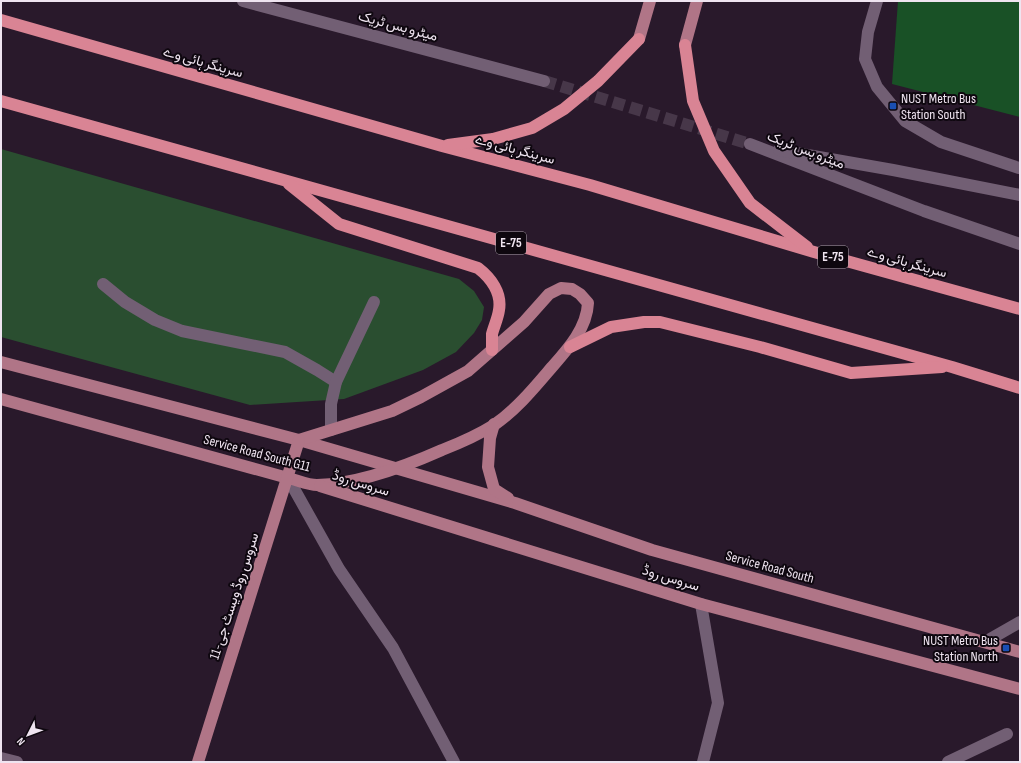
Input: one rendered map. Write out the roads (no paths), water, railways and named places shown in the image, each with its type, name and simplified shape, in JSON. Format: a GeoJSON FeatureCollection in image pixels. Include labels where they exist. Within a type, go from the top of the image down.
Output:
{"type":"FeatureCollection","features":[{"type":"Feature","properties":{"kind":"highway","name":"سرینگر ہائی وے"},"geometry":{"type":"LineString","coordinates":[[1,20],[442,146],[590,185],[814,252],[1020,310]]}},
{"type":"Feature","properties":{"kind":"highway"},"geometry":{"type":"LineString","coordinates":[[442,146],[493,139],[532,128],[564,109],[598,81],[639,39]]}},
{"type":"Feature","properties":{"kind":"highway"},"geometry":{"type":"LineString","coordinates":[[685,45],[693,102],[714,151],[750,203],[814,252]]}},
{"type":"Feature","properties":{"kind":"highway","name":"E-75"},"geometry":{"type":"LineString","coordinates":[[1,101],[952,367],[1020,388]]}},
{"type":"Feature","properties":{"kind":"highway"},"geometry":{"type":"LineString","coordinates":[[284,180],[339,224],[478,268],[487,275],[494,285],[499,298],[500,309],[492,334],[492,350]]}},
{"type":"Feature","properties":{"kind":"highway"},"geometry":{"type":"LineString","coordinates":[[570,347],[611,327],[644,322],[660,322],[850,373],[952,367]]}},
{"type":"Feature","properties":{"kind":"main road"},"geometry":{"type":"LineString","coordinates":[[639,39],[650,1]]}},
{"type":"Feature","properties":{"kind":"main road"},"geometry":{"type":"LineString","coordinates":[[685,45],[697,1]]}},
{"type":"Feature","properties":{"kind":"main road","name":"Service Road South G11"},"geometry":{"type":"LineString","coordinates":[[1,362],[299,440],[392,410],[421,397],[468,371],[524,322],[549,294],[561,288],[572,289],[588,302],[588,314],[570,347],[523,401],[494,424],[468,439],[397,468],[336,483],[316,485],[288,478],[1,399]]}},
{"type":"Feature","properties":{"kind":"main road"},"geometry":{"type":"LineString","coordinates":[[494,424],[490,438],[488,467],[494,489],[515,503]]}},
{"type":"Feature","properties":{"kind":"main road"},"geometry":{"type":"LineString","coordinates":[[299,440],[515,503]]}},
{"type":"Feature","properties":{"kind":"main road","name":"سروس روڈ ویسٹ جی-11"},"geometry":{"type":"LineString","coordinates":[[198,762],[299,440]]}},
{"type":"Feature","properties":{"kind":"main road","name":"سروس روڈ"},"geometry":{"type":"LineString","coordinates":[[316,485],[701,604],[1020,690]]}},
{"type":"Feature","properties":{"kind":"main road","name":"Service Road South"},"geometry":{"type":"LineString","coordinates":[[515,503],[652,550],[1020,652]]}},
{"type":"Feature","properties":{"kind":"street","name":"میٹرو بس ٹریک"},"geometry":{"type":"LineString","coordinates":[[243,1],[544,81]]}},
{"type":"Feature","properties":{"kind":"street"},"geometry":{"type":"LineString","coordinates":[[877,1],[868,32],[866,59],[877,87],[905,122],[941,142],[1019,168]]}},
{"type":"Feature","properties":{"kind":"street","name":"میٹرو بس ٹریک"},"geometry":{"type":"LineString","coordinates":[[1020,195],[750,144],[924,211],[1020,244]]}},
{"type":"Feature","properties":{"kind":"street"},"geometry":{"type":"LineString","coordinates":[[103,284],[125,302],[155,320],[182,331],[285,352],[336,382]]}},
{"type":"Feature","properties":{"kind":"street"},"geometry":{"type":"LineString","coordinates":[[331,430],[331,404],[336,382],[374,302]]}},
{"type":"Feature","properties":{"kind":"street"},"geometry":{"type":"LineString","coordinates":[[288,478],[339,569],[393,648],[454,762]]}},
{"type":"Feature","properties":{"kind":"street"},"geometry":{"type":"LineString","coordinates":[[701,604],[718,703],[703,762]]}},
{"type":"Feature","properties":{"kind":"street"},"geometry":{"type":"LineString","coordinates":[[986,642],[1020,622]]}},
{"type":"Feature","properties":{"kind":"street"},"geometry":{"type":"LineString","coordinates":[[948,762],[1007,734]]}},
{"type":"Feature","properties":{"kind":"street"},"geometry":{"type":"LineString","coordinates":[[1,758],[17,762]]}},
{"type":"Feature","properties":{"kind":"tunnel"},"geometry":{"type":"LineString","coordinates":[[544,81],[750,144]]}},
{"type":"Feature","properties":{"kind":"place","name":"NUST Metro Bus Station South"},"geometry":{"type":"Point","coordinates":[893,106]}},
{"type":"Feature","properties":{"kind":"place","name":"NUST Metro Bus Station North"},"geometry":{"type":"Point","coordinates":[1006,648]}}]}
